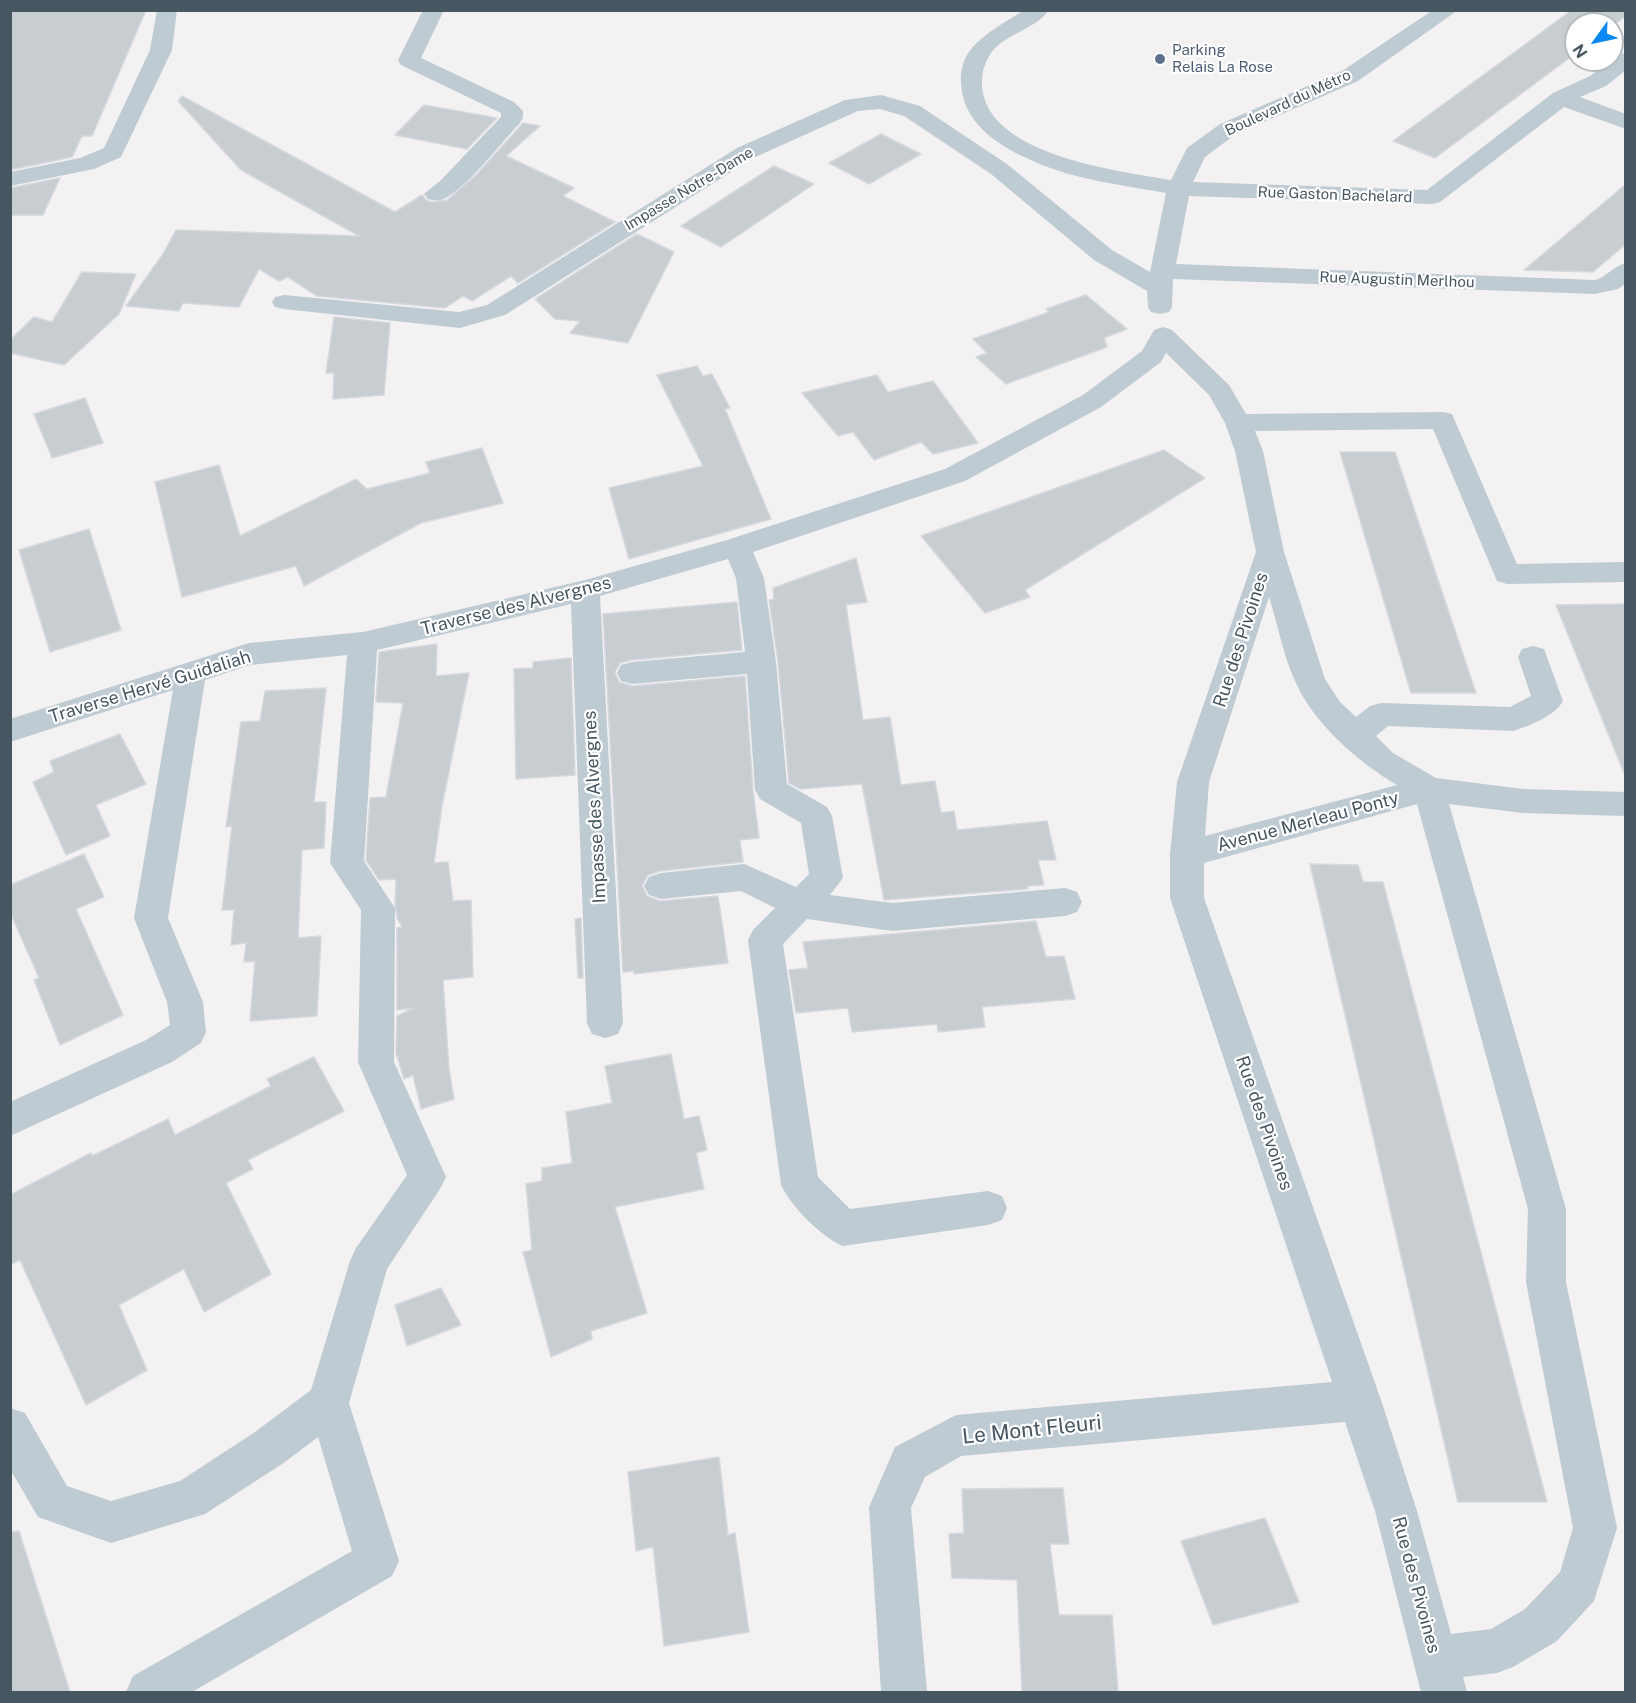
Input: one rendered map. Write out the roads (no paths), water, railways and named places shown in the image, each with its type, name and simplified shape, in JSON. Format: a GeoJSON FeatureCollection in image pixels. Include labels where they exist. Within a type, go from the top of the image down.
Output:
{"type":"FeatureCollection","features":[{"type":"Feature","properties":{"kind":"street"},"geometry":{"type":"LineString","coordinates":[[10,179],[86,164],[113,152],[161,50],[167,10]]}},
{"type":"Feature","properties":{"kind":"street"},"geometry":{"type":"LineString","coordinates":[[434,10],[409,60],[512,111],[512,118],[449,185],[436,194]]}},
{"type":"Feature","properties":{"kind":"street","name":"Rue Gaston Bachelard"},"geometry":{"type":"LineString","coordinates":[[1039,10],[999,35],[980,52],[971,71],[972,98],[983,118],[1004,137],[1042,157],[1092,173],[1179,188],[1432,197],[1561,98],[1598,81],[1626,59]]}},
{"type":"Feature","properties":{"kind":"street","name":"Boulevard du Métro"},"geometry":{"type":"LineString","coordinates":[[1163,335],[1160,280],[1179,188],[1195,153],[1228,129],[1350,76],[1448,10]]}},
{"type":"Feature","properties":{"kind":"street"},"geometry":{"type":"LineString","coordinates":[[1561,98],[1626,122]]}},
{"type":"Feature","properties":{"kind":"street","name":"Impasse Notre-Dame"},"geometry":{"type":"LineString","coordinates":[[284,302],[460,320],[496,310],[745,153],[853,105],[881,102],[912,111],[999,169],[1103,255],[1160,280]]}},
{"type":"Feature","properties":{"kind":"street","name":"Rue Augustin Merlhou"},"geometry":{"type":"LineString","coordinates":[[1160,280],[1595,287],[1609,284],[1626,270]]}},
{"type":"Feature","properties":{"kind":"street","name":"Avenue Merleau Ponty"},"geometry":{"type":"LineString","coordinates":[[1163,335],[1220,391],[1238,423],[1249,451],[1270,552],[1310,681],[1329,710],[1382,761],[1429,789]]}},
{"type":"Feature","properties":{"kind":"street","name":"Traverse des Alvergnes"},"geometry":{"type":"LineString","coordinates":[[363,643],[585,590],[737,547],[955,475],[1092,401],[1152,356],[1163,335]]}},
{"type":"Feature","properties":{"kind":"street"},"geometry":{"type":"LineString","coordinates":[[1238,423],[1443,420],[1507,574],[1626,572]]}},
{"type":"Feature","properties":{"kind":"street"},"geometry":{"type":"LineString","coordinates":[[737,547],[750,578],[771,790],[816,816],[826,878],[765,940],[800,1185],[843,1228],[988,1208]]}},
{"type":"Feature","properties":{"kind":"street","name":"Rue des Pivoines"},"geometry":{"type":"LineString","coordinates":[[1270,552],[1193,782],[1187,854],[1187,898],[1396,1511],[1439,1675]]}},
{"type":"Feature","properties":{"kind":"street","name":"Impasse des Alvergnes"},"geometry":{"type":"LineString","coordinates":[[585,590],[605,1023]]}},
{"type":"Feature","properties":{"kind":"street"},"geometry":{"type":"LineString","coordinates":[[149,1692],[377,1561],[328,1403],[370,1261],[427,1177],[376,1062],[378,908],[347,863],[363,643]]}},
{"type":"Feature","properties":{"kind":"street","name":"Traverse Hervé Guidaliah"},"geometry":{"type":"LineString","coordinates":[[10,731],[249,654],[363,643]]}},
{"type":"Feature","properties":{"kind":"street"},"geometry":{"type":"LineString","coordinates":[[1355,736],[1381,714],[1514,719],[1548,701],[1533,657]]}},
{"type":"Feature","properties":{"kind":"street"},"geometry":{"type":"LineString","coordinates":[[632,673],[760,662]]}},
{"type":"Feature","properties":{"kind":"street"},"geometry":{"type":"LineString","coordinates":[[10,1120],[159,1051],[189,1032],[186,1002],[151,918],[190,673]]}},
{"type":"Feature","properties":{"kind":"street"},"geometry":{"type":"LineString","coordinates":[[1429,789],[1547,1209],[1546,1282],[1595,1528],[1578,1585],[1541,1625],[1497,1651],[1439,1675]]}},
{"type":"Feature","properties":{"kind":"street","name":"Avenue Merleau Ponty"},"geometry":{"type":"LineString","coordinates":[[1187,854],[1429,789],[1523,801],[1626,804]]}},
{"type":"Feature","properties":{"kind":"street"},"geometry":{"type":"LineString","coordinates":[[661,886],[744,877],[801,905],[892,917],[1065,902]]}},
{"type":"Feature","properties":{"kind":"street","name":"Le Mont Fleuri"},"geometry":{"type":"LineString","coordinates":[[904,1692],[890,1507],[910,1462],[956,1436],[1359,1400]]}},
{"type":"Feature","properties":{"kind":"street"},"geometry":{"type":"LineString","coordinates":[[10,1428],[53,1502],[111,1522],[190,1499],[270,1448],[328,1403]]}},
{"type":"Feature","properties":{"kind":"place","name":"Parking Relais La Rose"},"geometry":{"type":"Point","coordinates":[1160,59]}}]}
